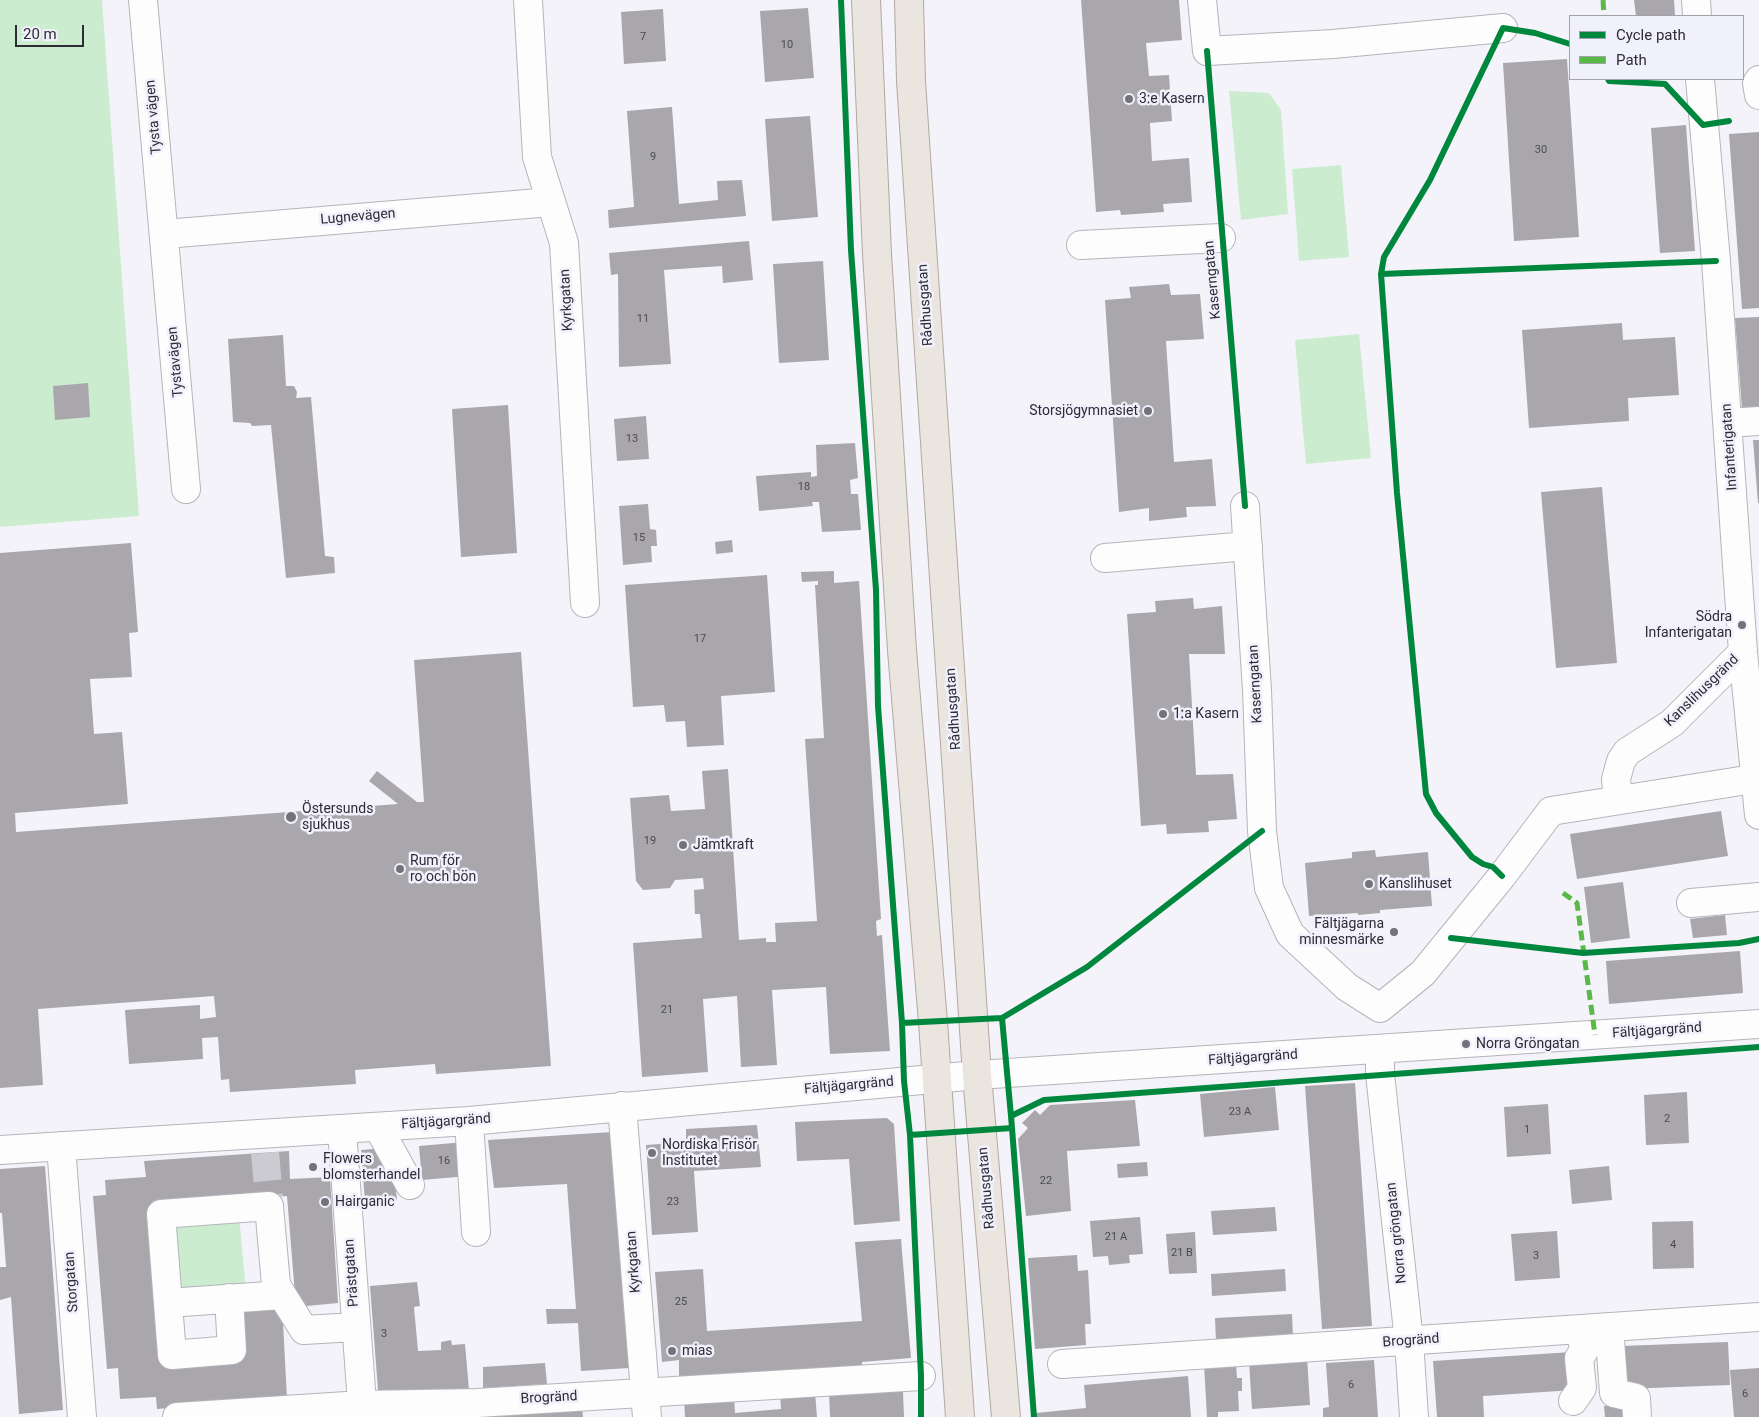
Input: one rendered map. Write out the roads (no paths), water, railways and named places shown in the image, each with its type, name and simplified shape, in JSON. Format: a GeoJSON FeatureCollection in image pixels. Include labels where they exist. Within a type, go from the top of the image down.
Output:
{"type":"FeatureCollection","features":[{"type":"Feature","properties":{"kind":"main road"},"geometry":{"type":"LineString","coordinates":[[866,0],[877,254],[902,640],[937,1078],[960,1417]]}},
{"type":"Feature","properties":{"kind":"main road","name":"Rådhusgatan"},"geometry":{"type":"LineString","coordinates":[[909,0],[911,81],[978,1075],[1006,1417]]}},
{"type":"Feature","properties":{"kind":"street","name":"Tysta vägen"},"geometry":{"type":"LineString","coordinates":[[143,0],[165,234]]}},
{"type":"Feature","properties":{"kind":"street","name":"Kyrkgatan"},"geometry":{"type":"LineString","coordinates":[[528,0],[537,157],[564,243],[585,603]]}},
{"type":"Feature","properties":{"kind":"street"},"geometry":{"type":"LineString","coordinates":[[1202,0],[1207,51],[1333,44],[1503,28]]}},
{"type":"Feature","properties":{"kind":"street"},"geometry":{"type":"LineString","coordinates":[[1696,0],[1697,15]]}},
{"type":"Feature","properties":{"kind":"street","name":"Infanterigatan"},"geometry":{"type":"LineString","coordinates":[[1700,80],[1728,423],[1743,652],[1758,778],[1759,815]]}},
{"type":"Feature","properties":{"kind":"street","name":"Lugnevägen"},"geometry":{"type":"LineString","coordinates":[[165,234],[551,202]]}},
{"type":"Feature","properties":{"kind":"street","name":"Tystavägen"},"geometry":{"type":"LineString","coordinates":[[165,234],[186,489]]}},
{"type":"Feature","properties":{"kind":"street"},"geometry":{"type":"LineString","coordinates":[[1081,245],[1222,238]]}},
{"type":"Feature","properties":{"kind":"street"},"geometry":{"type":"LineString","coordinates":[[1728,423],[1759,421]]}},
{"type":"Feature","properties":{"kind":"street","name":"Kaserngatan"},"geometry":{"type":"LineString","coordinates":[[1245,506],[1262,831],[1269,888],[1290,934],[1347,987],[1380,1008],[1422,973],[1502,876],[1551,811],[1618,800]]}},
{"type":"Feature","properties":{"kind":"street"},"geometry":{"type":"LineString","coordinates":[[1104,558],[1248,546]]}},
{"type":"Feature","properties":{"kind":"street","name":"Kanslihusgränd"},"geometry":{"type":"LineString","coordinates":[[1618,800],[1616,779],[1627,752],[1672,723],[1743,652]]}},
{"type":"Feature","properties":{"kind":"street"},"geometry":{"type":"LineString","coordinates":[[1618,800],[1758,778]]}},
{"type":"Feature","properties":{"kind":"street"},"geometry":{"type":"LineString","coordinates":[[1691,903],[1759,897]]}},
{"type":"Feature","properties":{"kind":"street","name":"Fältjägargränd"},"geometry":{"type":"LineString","coordinates":[[0,1150],[61,1146],[265,1144],[342,1130],[937,1078],[1759,1024]]}},
{"type":"Feature","properties":{"kind":"street","name":"Norra gröngatan"},"geometry":{"type":"LineString","coordinates":[[1380,1050],[1380,1074],[1409,1341],[1414,1417]]}},
{"type":"Feature","properties":{"kind":"street","name":"Kyrkgatan"},"geometry":{"type":"LineString","coordinates":[[622,1106],[645,1405]]}},
{"type":"Feature","properties":{"kind":"street"},"geometry":{"type":"LineString","coordinates":[[469,1120],[476,1232]]}},
{"type":"Feature","properties":{"kind":"street"},"geometry":{"type":"LineString","coordinates":[[378,1127],[410,1185]]}},
{"type":"Feature","properties":{"kind":"street","name":"Prästgatan"},"geometry":{"type":"LineString","coordinates":[[342,1130],[362,1411]]}},
{"type":"Feature","properties":{"kind":"street","name":"Storgatan"},"geometry":{"type":"LineString","coordinates":[[61,1146],[82,1417]]}},
{"type":"Feature","properties":{"kind":"street"},"geometry":{"type":"LineString","coordinates":[[229,1298],[232,1350],[172,1354],[161,1214],[269,1202],[276,1285],[304,1330],[356,1327]]}},
{"type":"Feature","properties":{"kind":"street"},"geometry":{"type":"LineString","coordinates":[[168,1303],[282,1295]]}},
{"type":"Feature","properties":{"kind":"street","name":"Brogränd"},"geometry":{"type":"LineString","coordinates":[[1062,1364],[1759,1317]]}},
{"type":"Feature","properties":{"kind":"street"},"geometry":{"type":"LineString","coordinates":[[1609,1327],[1614,1394],[1636,1398],[1637,1417]]}},
{"type":"Feature","properties":{"kind":"street"},"geometry":{"type":"LineString","coordinates":[[1573,1401],[1582,1388],[1579,1358],[1584,1352],[1581,1329]]}},
{"type":"Feature","properties":{"kind":"street","name":"Brogränd"},"geometry":{"type":"LineString","coordinates":[[177,1417],[362,1411],[476,1403],[645,1405],[921,1376]]}},
{"type":"Feature","properties":{"kind":"street"},"geometry":{"type":"LineString","coordinates":[[362,1411],[388,1417]]}},
{"type":"Feature","properties":{"kind":"tunnel"},"geometry":{"type":"LineString","coordinates":[[265,1153],[269,1197]]}},
{"type":"Feature","properties":{"kind":"place","name":"3:e Kasern"},"geometry":{"type":"Point","coordinates":[1129,99]}},
{"type":"Feature","properties":{"kind":"place","name":"Storsjögymnasiet"},"geometry":{"type":"Point","coordinates":[1148,411]}},
{"type":"Feature","properties":{"kind":"place","name":"Södra Infanterigatan"},"geometry":{"type":"Point","coordinates":[1742,625]}},
{"type":"Feature","properties":{"kind":"place","name":"1:a Kasern"},"geometry":{"type":"Point","coordinates":[1163,714]}},
{"type":"Feature","properties":{"kind":"place","name":"Östersunds sjukhus"},"geometry":{"type":"Point","coordinates":[291,817]}},
{"type":"Feature","properties":{"kind":"place","name":"Jämtkraft"},"geometry":{"type":"Point","coordinates":[683,845]}},
{"type":"Feature","properties":{"kind":"place","name":"Rum för ro och bön"},"geometry":{"type":"Point","coordinates":[400,869]}},
{"type":"Feature","properties":{"kind":"place","name":"Kanslihuset"},"geometry":{"type":"Point","coordinates":[1369,884]}},
{"type":"Feature","properties":{"kind":"place","name":"Fältjägarna minnesmärke"},"geometry":{"type":"Point","coordinates":[1394,932]}},
{"type":"Feature","properties":{"kind":"place","name":"Norra Gröngatan"},"geometry":{"type":"Point","coordinates":[1466,1044]}},
{"type":"Feature","properties":{"kind":"place","name":"Nordiska Frisör Institutet"},"geometry":{"type":"Point","coordinates":[652,1153]}},
{"type":"Feature","properties":{"kind":"place","name":"Flowers blomsterhandel"},"geometry":{"type":"Point","coordinates":[313,1167]}},
{"type":"Feature","properties":{"kind":"place","name":"Hairganic"},"geometry":{"type":"Point","coordinates":[325,1202]}},
{"type":"Feature","properties":{"kind":"place","name":"mias"},"geometry":{"type":"Point","coordinates":[672,1351]}}]}
